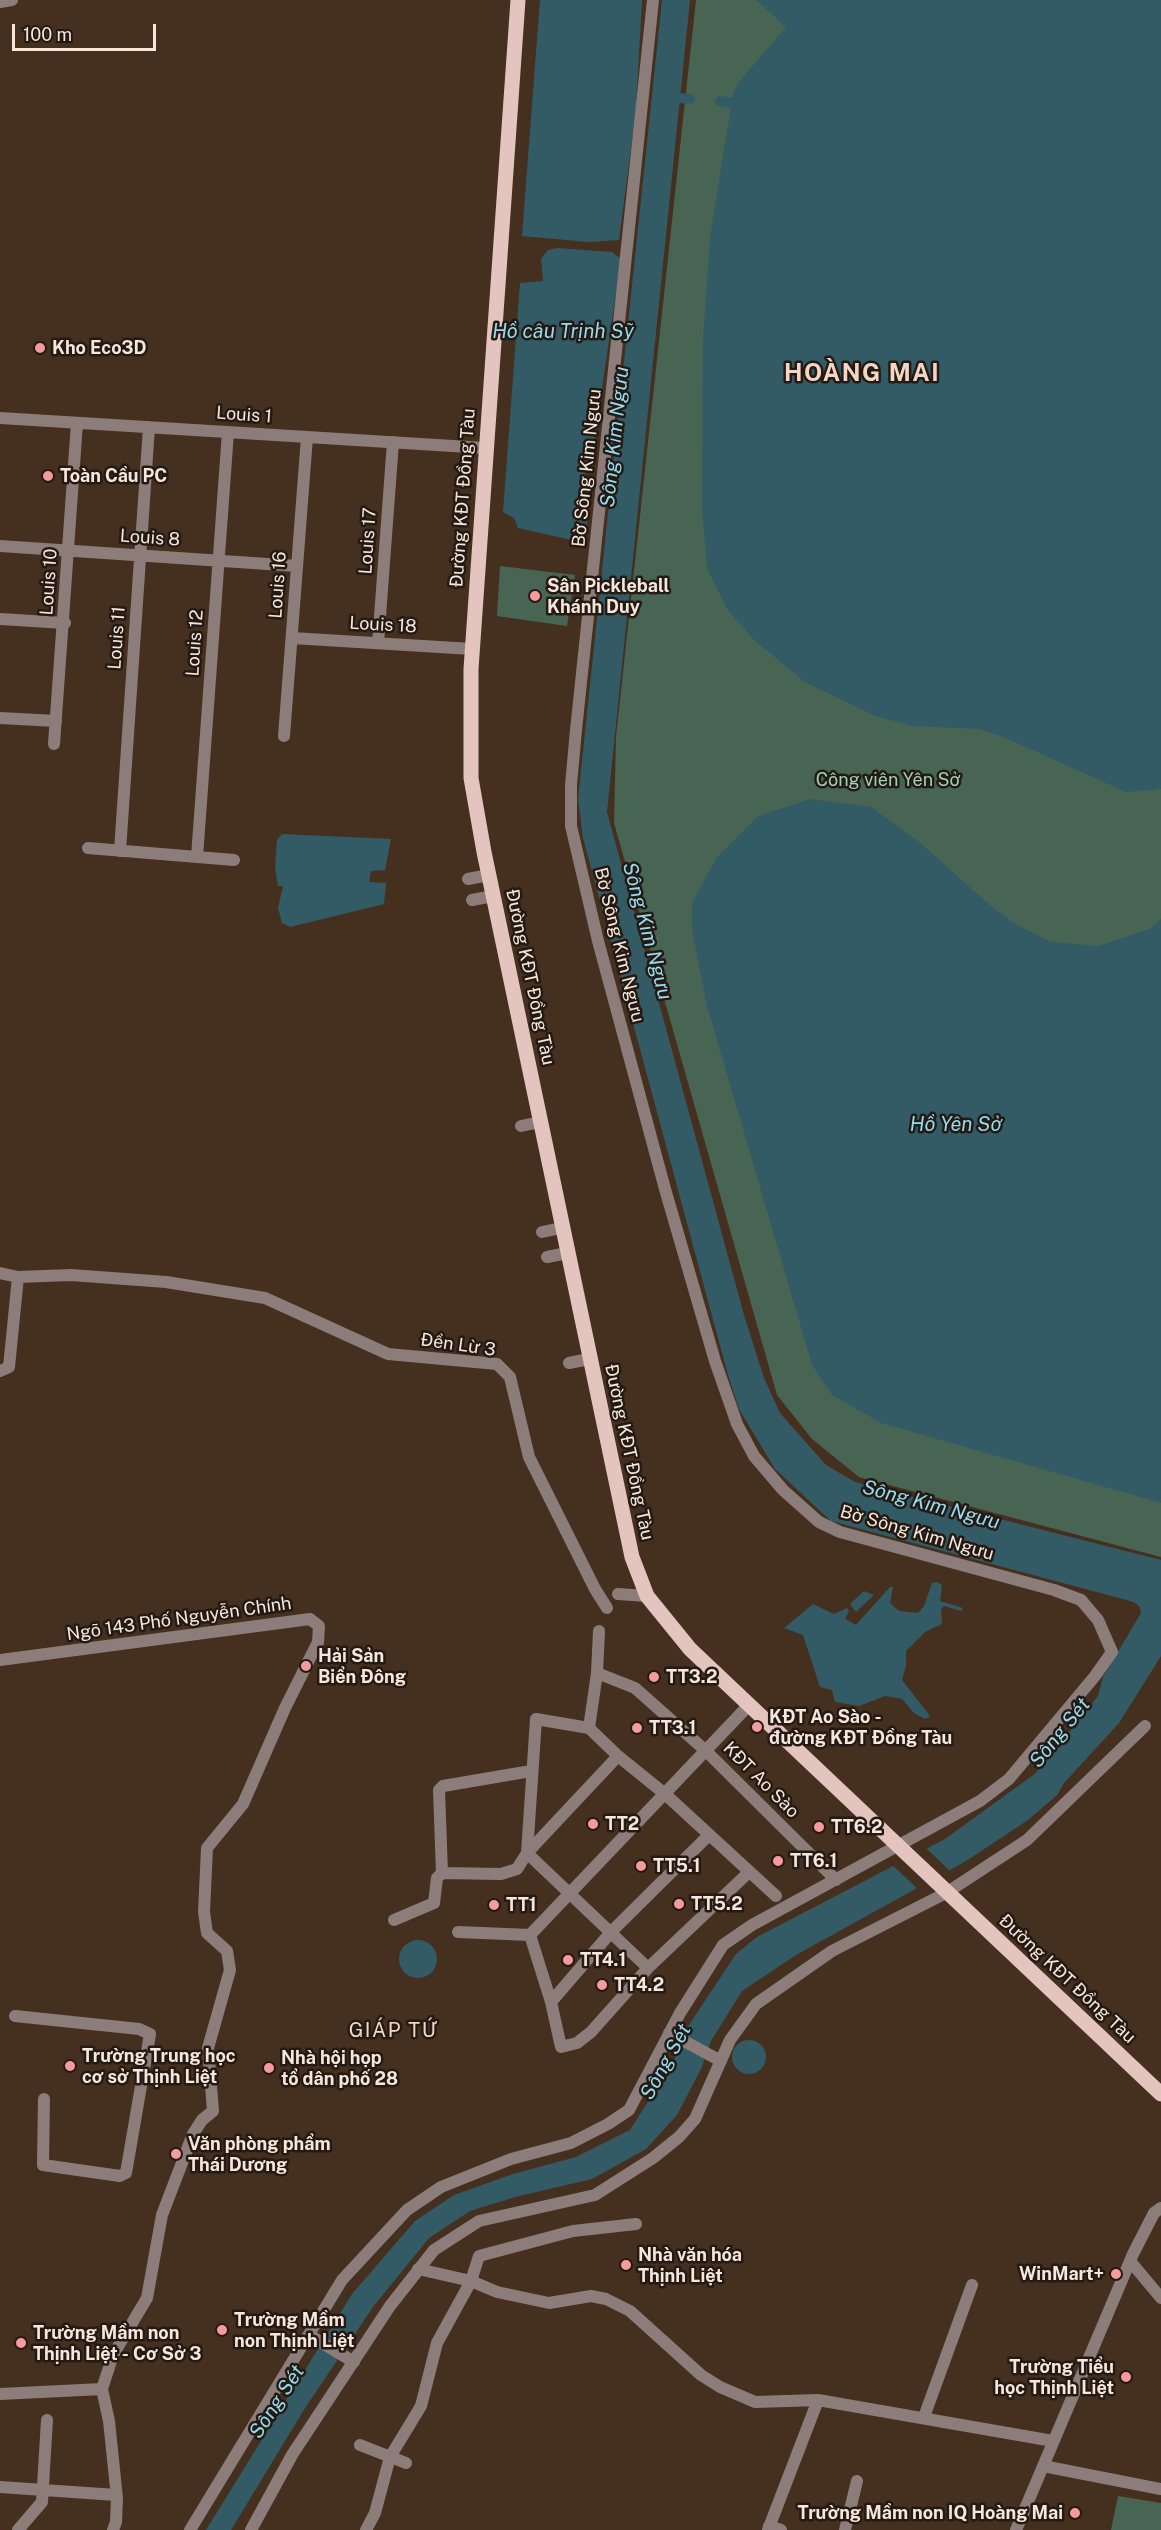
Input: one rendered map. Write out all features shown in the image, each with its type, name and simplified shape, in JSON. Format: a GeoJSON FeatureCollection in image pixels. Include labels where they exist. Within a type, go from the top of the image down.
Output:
{"type":"FeatureCollection","features":[{"type":"Feature","properties":{"kind":"main road","name":"Đường KĐT Đồng Tàu"},"geometry":{"type":"LineString","coordinates":[[519,0],[472,649],[469,703],[471,778],[561,1228],[632,1557],[647,1596],[690,1649],[1161,2094]]}},
{"type":"Feature","properties":{"kind":"street"},"geometry":{"type":"LineString","coordinates":[[0,2],[12,0]]}},
{"type":"Feature","properties":{"kind":"street","name":"Bờ Sông Kim Ngưu"},"geometry":{"type":"LineString","coordinates":[[653,0],[576,730],[571,816],[598,941],[665,1189],[715,1361],[737,1424],[754,1456],[783,1490],[819,1522],[840,1532],[1054,1590],[1081,1600],[1098,1620],[1112,1652],[1095,1677],[1010,1779],[981,1802],[902,1849]]}},
{"type":"Feature","properties":{"kind":"street","name":"Louis 1"},"geometry":{"type":"LineString","coordinates":[[0,418],[485,448]]}},
{"type":"Feature","properties":{"kind":"street","name":"Louis 10"},"geometry":{"type":"LineString","coordinates":[[54,744],[77,423]]}},
{"type":"Feature","properties":{"kind":"street","name":"Louis 11"},"geometry":{"type":"LineString","coordinates":[[120,851],[149,427]]}},
{"type":"Feature","properties":{"kind":"street","name":"Louis 12"},"geometry":{"type":"LineString","coordinates":[[197,857],[228,432]]}},
{"type":"Feature","properties":{"kind":"street","name":"Louis 16"},"geometry":{"type":"LineString","coordinates":[[285,736],[307,437]]}},
{"type":"Feature","properties":{"kind":"street","name":"Louis 17"},"geometry":{"type":"LineString","coordinates":[[378,643],[393,442]]}},
{"type":"Feature","properties":{"kind":"street","name":"Louis 8"},"geometry":{"type":"LineString","coordinates":[[0,546],[297,566]]}},
{"type":"Feature","properties":{"kind":"street"},"geometry":{"type":"LineString","coordinates":[[0,619],[64,622]]}},
{"type":"Feature","properties":{"kind":"street","name":"Louis 18"},"geometry":{"type":"LineString","coordinates":[[292,638],[472,649]]}},
{"type":"Feature","properties":{"kind":"street"},"geometry":{"type":"LineString","coordinates":[[0,718],[56,721]]}},
{"type":"Feature","properties":{"kind":"street"},"geometry":{"type":"LineString","coordinates":[[88,848],[234,860]]}},
{"type":"Feature","properties":{"kind":"street"},"geometry":{"type":"LineString","coordinates":[[468,879],[489,875]]}},
{"type":"Feature","properties":{"kind":"street"},"geometry":{"type":"LineString","coordinates":[[472,900],[493,896]]}},
{"type":"Feature","properties":{"kind":"street"},"geometry":{"type":"LineString","coordinates":[[521,1126],[540,1122]]}},
{"type":"Feature","properties":{"kind":"street"},"geometry":{"type":"LineString","coordinates":[[542,1232],[561,1228]]}},
{"type":"Feature","properties":{"kind":"street"},"geometry":{"type":"LineString","coordinates":[[547,1257],[567,1252]]}},
{"type":"Feature","properties":{"kind":"street","name":"Đền Lừ 3"},"geometry":{"type":"LineString","coordinates":[[0,1273],[18,1277],[71,1275],[166,1282],[265,1298],[388,1354],[497,1364],[510,1377],[529,1457],[595,1589],[607,1608]]}},
{"type":"Feature","properties":{"kind":"street"},"geometry":{"type":"LineString","coordinates":[[0,1371],[9,1367],[18,1277]]}},
{"type":"Feature","properties":{"kind":"street"},"geometry":{"type":"LineString","coordinates":[[569,1363],[589,1359]]}},
{"type":"Feature","properties":{"kind":"street"},"geometry":{"type":"LineString","coordinates":[[618,1594],[647,1596]]}},
{"type":"Feature","properties":{"kind":"street","name":"Ngõ 143 Phố Nguyễn Chính"},"geometry":{"type":"LineString","coordinates":[[0,1660],[310,1619],[319,1626],[318,1642],[311,1659],[285,1708],[241,1809],[220,1830],[207,1848],[204,1912],[207,1933],[227,1951],[230,1970],[208,2048],[213,2111],[202,2120],[193,2134],[162,2215],[147,2298],[113,2355],[102,2388]]}},
{"type":"Feature","properties":{"kind":"street"},"geometry":{"type":"LineString","coordinates":[[589,1728],[597,1673],[599,1631]]}},
{"type":"Feature","properties":{"kind":"street","name":"KĐT Ao Sào"},"geometry":{"type":"LineString","coordinates":[[597,1673],[635,1688],[706,1751],[836,1880]]}},
{"type":"Feature","properties":{"kind":"street"},"geometry":{"type":"LineString","coordinates":[[458,1932],[530,1935],[749,1705]]}},
{"type":"Feature","properties":{"kind":"street"},"geometry":{"type":"LineString","coordinates":[[648,1968],[612,1931],[527,1853],[536,1719],[589,1728],[776,1896]]}},
{"type":"Feature","properties":{"kind":"street"},"geometry":{"type":"LineString","coordinates":[[251,2530],[292,2455],[418,2269],[434,2250],[479,2221],[595,2195],[653,2158],[679,2137],[695,2119],[715,2058],[756,2004],[832,1951],[926,1901],[941,1888],[1027,1840],[1145,1726]]}},
{"type":"Feature","properties":{"kind":"street"},"geometry":{"type":"LineString","coordinates":[[394,1920],[434,1903],[437,1878],[442,1874],[501,1874],[517,1869],[527,1853],[618,1756]]}},
{"type":"Feature","properties":{"kind":"street"},"geometry":{"type":"LineString","coordinates":[[442,1874],[439,1790],[443,1786],[531,1772]]}},
{"type":"Feature","properties":{"kind":"street"},"geometry":{"type":"LineString","coordinates":[[551,2002],[612,1931],[709,1835]]}},
{"type":"Feature","properties":{"kind":"street"},"geometry":{"type":"LineString","coordinates":[[190,2530],[312,2338],[342,2280],[407,2210],[452,2181],[511,2160],[571,2143],[608,2124],[628,2110],[675,2036],[694,1989],[723,1945],[752,1925],[836,1880],[902,1849]]}},
{"type":"Feature","properties":{"kind":"street"},"geometry":{"type":"LineString","coordinates":[[530,1935],[551,2002],[561,2047],[577,2043],[591,2032],[648,1968],[748,1873]]}},
{"type":"Feature","properties":{"kind":"street"},"geometry":{"type":"LineString","coordinates":[[15,2016],[139,2029],[150,2034],[126,2173],[120,2176],[42,2165],[44,2099]]}},
{"type":"Feature","properties":{"kind":"street"},"geometry":{"type":"LineString","coordinates":[[675,2036],[715,2058]]}},
{"type":"Feature","properties":{"kind":"street"},"geometry":{"type":"LineString","coordinates":[[1016,2530],[1130,2261],[1154,2213],[1161,2208]]}},
{"type":"Feature","properties":{"kind":"street"},"geometry":{"type":"LineString","coordinates":[[366,2530],[375,2512],[390,2457],[421,2406],[437,2343],[471,2281],[479,2256],[573,2231],[636,2224]]}},
{"type":"Feature","properties":{"kind":"street"},"geometry":{"type":"LineString","coordinates":[[1130,2261],[1161,2298]]}},
{"type":"Feature","properties":{"kind":"street"},"geometry":{"type":"LineString","coordinates":[[418,2269],[471,2281],[497,2292],[549,2303],[591,2296],[606,2299],[630,2311],[701,2375],[740,2397],[755,2402],[818,2400],[1053,2441]]}},
{"type":"Feature","properties":{"kind":"street"},"geometry":{"type":"LineString","coordinates":[[924,2417],[972,2285]]}},
{"type":"Feature","properties":{"kind":"street"},"geometry":{"type":"LineString","coordinates":[[312,2338],[354,2362]]}},
{"type":"Feature","properties":{"kind":"street"},"geometry":{"type":"LineString","coordinates":[[0,2394],[102,2388],[109,2421],[116,2495],[116,2522],[113,2530]]}},
{"type":"Feature","properties":{"kind":"street"},"geometry":{"type":"LineString","coordinates":[[773,2529],[818,2400]]}},
{"type":"Feature","properties":{"kind":"street"},"geometry":{"type":"LineString","coordinates":[[18,2530],[42,2502],[47,2420]]}},
{"type":"Feature","properties":{"kind":"street"},"geometry":{"type":"LineString","coordinates":[[360,2445],[406,2463]]}},
{"type":"Feature","properties":{"kind":"street"},"geometry":{"type":"LineString","coordinates":[[1043,2466],[1161,2489]]}},
{"type":"Feature","properties":{"kind":"street"},"geometry":{"type":"LineString","coordinates":[[845,2530],[857,2481]]}},
{"type":"Feature","properties":{"kind":"street"},"geometry":{"type":"LineString","coordinates":[[0,2487],[116,2495]]}},
{"type":"Feature","properties":{"kind":"green space","name":"Công viên Yên Sở"},"geometry":{"type":"Polygon","coordinates":[[[696,0],[1161,0],[1161,1557],[859,1477],[812,1439],[777,1395],[614,823],[616,737],[696,0]]]}},
{"type":"Feature","properties":{"kind":"green space","name":"Sân Pickleball Khánh Duy"},"geometry":{"type":"Polygon","coordinates":[[[500,566],[575,575],[567,626],[497,616],[500,566]]]}},
{"type":"Feature","properties":{"kind":"green space"},"geometry":{"type":"Polygon","coordinates":[[[1118,2496],[1161,2503],[1161,2530],[1111,2530],[1118,2496]]]}},
{"type":"Feature","properties":{"kind":"water"},"geometry":{"type":"Polygon","coordinates":[[[540,0],[642,0],[636,109],[619,240],[588,242],[522,236],[540,0]]]}},
{"type":"Feature","properties":{"kind":"water","name":"Sông Kim Ngưu"},"geometry":{"type":"Polygon","coordinates":[[[662,0],[690,0],[607,812],[744,1315],[764,1378],[780,1413],[826,1465],[855,1482],[1161,1560],[1161,1656],[1119,1723],[1064,1783],[1057,1795],[1028,1820],[966,1861],[796,1955],[742,1991],[711,2041],[701,2069],[677,2115],[646,2149],[592,2179],[515,2197],[470,2211],[429,2238],[373,2307],[305,2408],[231,2530],[206,2530],[352,2294],[415,2221],[454,2195],[513,2174],[576,2157],[630,2130],[674,2061],[683,2034],[736,1954],[757,1937],[945,1839],[1036,1773],[1098,1696],[1103,1677],[1141,1613],[1140,1607],[1134,1602],[831,1521],[775,1469],[739,1409],[728,1375],[583,838],[578,799],[662,0]]]}},
{"type":"Feature","properties":{"kind":"water"},"geometry":{"type":"Polygon","coordinates":[[[756,0],[1161,0],[1161,789],[1126,792],[1001,736],[979,729],[912,726],[873,715],[805,682],[754,640],[728,610],[707,568],[702,510],[703,340],[710,237],[733,93],[738,83],[786,27],[756,0]]]}},
{"type":"Feature","properties":{"kind":"water","name":"Hồ câu Trịnh Sỹ"},"geometry":{"type":"Polygon","coordinates":[[[557,248],[612,252],[621,259],[594,442],[585,475],[588,483],[587,530],[576,541],[518,528],[514,518],[503,512],[520,283],[543,281],[541,259],[548,250],[557,248]]]}},
{"type":"Feature","properties":{"kind":"water","name":"Hồ Yên Sở"},"geometry":{"type":"Polygon","coordinates":[[[810,799],[871,807],[918,841],[991,906],[1019,926],[1051,942],[1099,946],[1149,929],[1161,919],[1161,1503],[881,1423],[832,1395],[812,1365],[707,1006],[692,930],[692,903],[717,857],[758,816],[810,799]]]}},
{"type":"Feature","properties":{"kind":"water"},"geometry":{"type":"Polygon","coordinates":[[[282,834],[391,839],[385,870],[371,871],[369,882],[386,883],[384,904],[290,927],[282,923],[278,908],[283,886],[278,886],[275,868],[277,840],[282,834]]]}},
{"type":"Feature","properties":{"kind":"water"},"geometry":{"type":"Polygon","coordinates":[[[937,1582],[942,1585],[940,1601],[963,1608],[961,1611],[944,1606],[941,1609],[942,1624],[925,1632],[906,1651],[906,1666],[902,1680],[930,1716],[925,1719],[914,1713],[902,1699],[885,1696],[859,1706],[835,1702],[832,1690],[820,1687],[803,1635],[784,1628],[813,1604],[834,1614],[847,1608],[849,1611],[845,1619],[856,1625],[890,1587],[893,1587],[890,1603],[899,1611],[918,1613],[924,1606],[932,1583],[937,1582]]]}},
{"type":"Feature","properties":{"kind":"water"},"geometry":{"type":"Polygon","coordinates":[[[864,1591],[874,1595],[856,1612],[850,1604],[864,1591]]]}},
{"type":"Feature","properties":{"kind":"water"},"geometry":{"type":"Polygon","coordinates":[[[418,1940],[431,1946],[437,1959],[431,1972],[418,1978],[405,1972],[399,1959],[405,1946],[418,1940]]]}},
{"type":"Feature","properties":{"kind":"water"},"geometry":{"type":"Polygon","coordinates":[[[749,2040],[761,2045],[766,2057],[761,2069],[749,2074],[737,2069],[732,2057],[737,2045],[749,2040]]]}},
{"type":"Feature","properties":{"kind":"pier"},"geometry":{"type":"Polygon","coordinates":[[[924,1846],[950,1871],[919,1890],[890,1863],[924,1846]]]}},
{"type":"Feature","properties":{"kind":"waterway"},"geometry":{"type":"LineString","coordinates":[[669,97],[690,99]]}},
{"type":"Feature","properties":{"kind":"waterway"},"geometry":{"type":"LineString","coordinates":[[720,101],[731,103]]}},
{"type":"Feature","properties":{"kind":"place","name":"Kho Eco3D"},"geometry":{"type":"Point","coordinates":[40,348]}},
{"type":"Feature","properties":{"kind":"place","name":"Toàn Cầu PC"},"geometry":{"type":"Point","coordinates":[48,476]}},
{"type":"Feature","properties":{"kind":"place","name":"Sân Pickleball Khánh Duy"},"geometry":{"type":"Point","coordinates":[535,596]}},
{"type":"Feature","properties":{"kind":"place","name":"Hải Sản Biển Đông"},"geometry":{"type":"Point","coordinates":[306,1666]}},
{"type":"Feature","properties":{"kind":"place","name":"TT3.2"},"geometry":{"type":"Point","coordinates":[654,1677]}},
{"type":"Feature","properties":{"kind":"place","name":"KĐT Ao Sào - đường KĐT Đồng Tàu"},"geometry":{"type":"Point","coordinates":[757,1727]}},
{"type":"Feature","properties":{"kind":"place","name":"TT3.1"},"geometry":{"type":"Point","coordinates":[637,1728]}},
{"type":"Feature","properties":{"kind":"place","name":"TT2"},"geometry":{"type":"Point","coordinates":[593,1824]}},
{"type":"Feature","properties":{"kind":"place","name":"TT6.2"},"geometry":{"type":"Point","coordinates":[819,1827]}},
{"type":"Feature","properties":{"kind":"place","name":"TT6.1"},"geometry":{"type":"Point","coordinates":[778,1861]}},
{"type":"Feature","properties":{"kind":"place","name":"TT5.1"},"geometry":{"type":"Point","coordinates":[641,1866]}},
{"type":"Feature","properties":{"kind":"place","name":"TT5.2"},"geometry":{"type":"Point","coordinates":[679,1904]}},
{"type":"Feature","properties":{"kind":"place","name":"TT1"},"geometry":{"type":"Point","coordinates":[494,1905]}},
{"type":"Feature","properties":{"kind":"place","name":"TT4.1"},"geometry":{"type":"Point","coordinates":[568,1960]}},
{"type":"Feature","properties":{"kind":"place","name":"TT4.2"},"geometry":{"type":"Point","coordinates":[602,1985]}},
{"type":"Feature","properties":{"kind":"place","name":"Trường Trung học cơ sở Thịnh Liệt"},"geometry":{"type":"Point","coordinates":[70,2066]}},
{"type":"Feature","properties":{"kind":"place","name":"Nhà hội họp tổ dân phố 28"},"geometry":{"type":"Point","coordinates":[269,2068]}},
{"type":"Feature","properties":{"kind":"place","name":"Văn phòng phẩm Thái Dương"},"geometry":{"type":"Point","coordinates":[176,2154]}},
{"type":"Feature","properties":{"kind":"place","name":"Nhà văn hóa Thịnh Liệt"},"geometry":{"type":"Point","coordinates":[626,2265]}},
{"type":"Feature","properties":{"kind":"place","name":"WinMart+"},"geometry":{"type":"Point","coordinates":[1116,2274]}},
{"type":"Feature","properties":{"kind":"place","name":"Trường Mầm non Thịnh Liệt"},"geometry":{"type":"Point","coordinates":[222,2330]}},
{"type":"Feature","properties":{"kind":"place","name":"Trường Mầm non Thịnh Liệt - Cơ Sở 3"},"geometry":{"type":"Point","coordinates":[21,2343]}},
{"type":"Feature","properties":{"kind":"place","name":"Trường Tiểu học Thịnh Liệt"},"geometry":{"type":"Point","coordinates":[1126,2377]}},
{"type":"Feature","properties":{"kind":"place","name":"Trường Mầm non IQ Hoàng Mai"},"geometry":{"type":"Point","coordinates":[1075,2513]}},
{"type":"Feature","properties":{"kind":"district","name":"HOÀNG MAI"},"geometry":{"type":"Point","coordinates":[862,374]}},
{"type":"Feature","properties":{"kind":"district","name":"GIÁP TỨ"},"geometry":{"type":"Point","coordinates":[394,2031]}},
{"type":"Feature","properties":{"kind":"water label","name":"Sông Sét"},"geometry":{"type":"Point","coordinates":[1060,1733]}},
{"type":"Feature","properties":{"kind":"water label","name":"Sông Sét"},"geometry":{"type":"Point","coordinates":[666,2062]}},
{"type":"Feature","properties":{"kind":"water label","name":"Sông Sét"},"geometry":{"type":"Point","coordinates":[277,2402]}}]}
